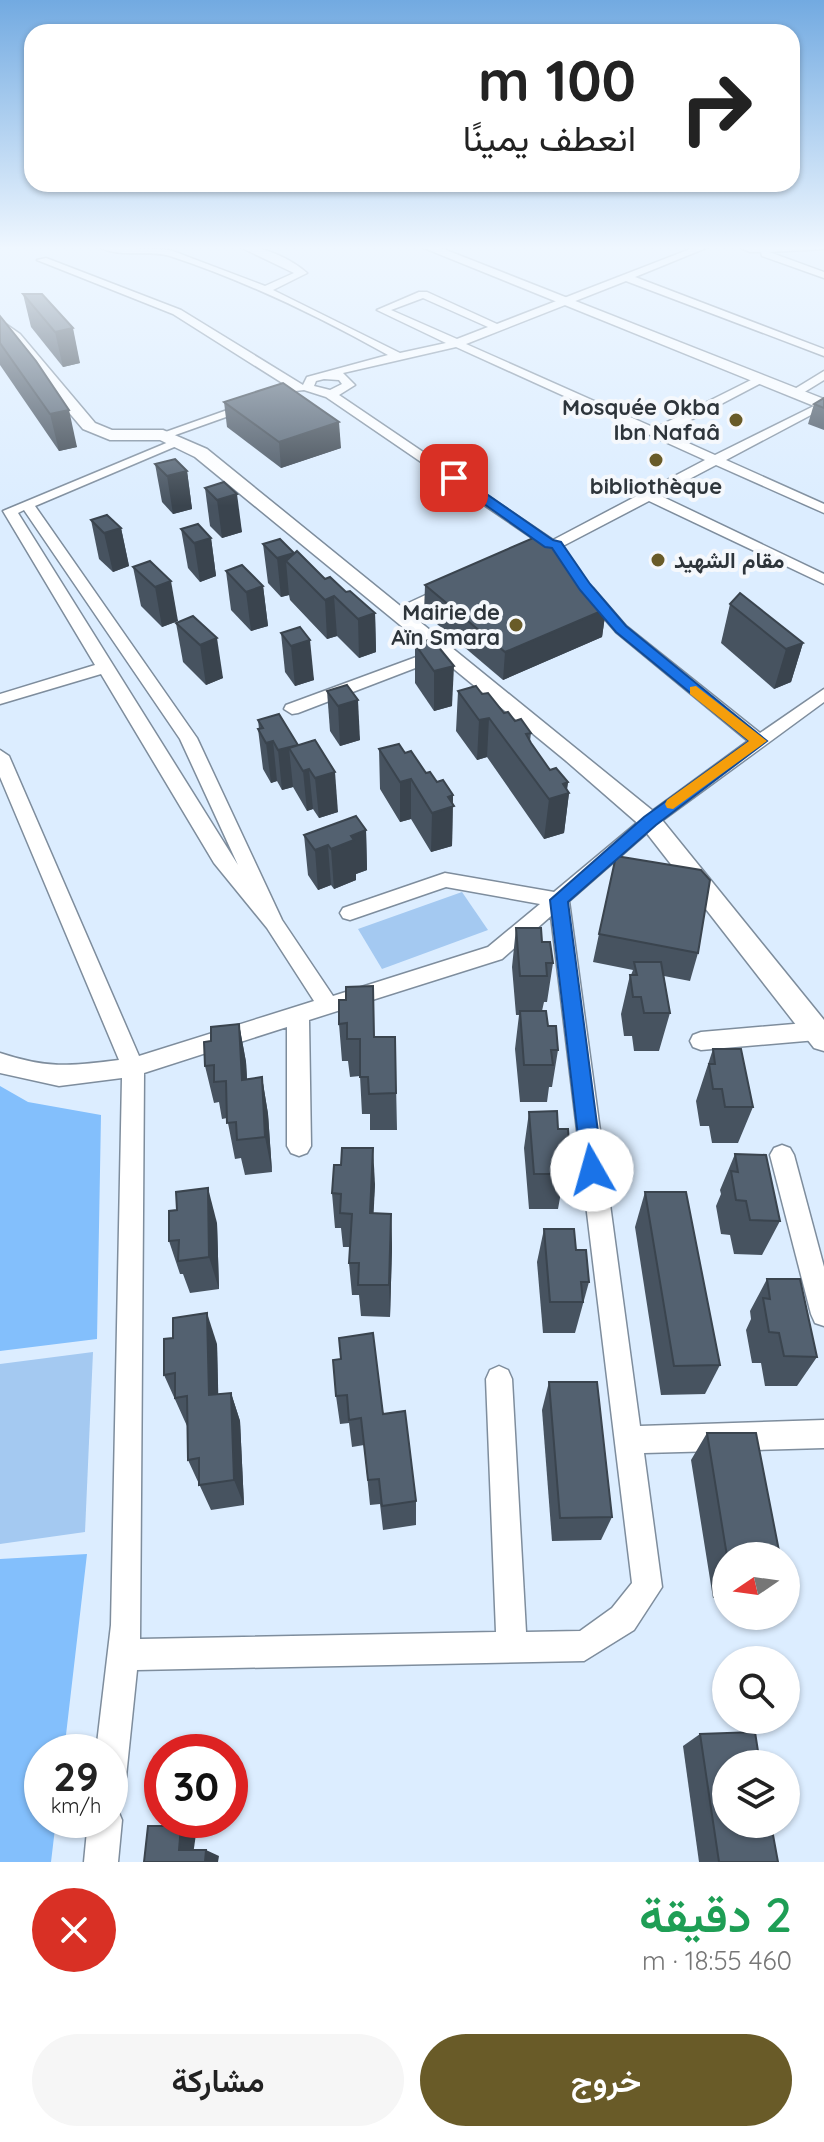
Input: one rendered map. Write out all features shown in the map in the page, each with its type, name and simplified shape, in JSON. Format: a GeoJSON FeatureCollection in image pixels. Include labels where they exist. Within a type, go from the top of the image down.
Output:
{"type":"FeatureCollection","features":[{"type":"Feature","properties":{"kind":"main road"},"geometry":{"type":"LineString","coordinates":[[6,333],[89,426],[110,435],[171,439],[201,453],[650,821],[821,1035]]}},
{"type":"Feature","properties":{"kind":"main road"},"geometry":{"type":"LineString","coordinates":[[645,333],[824,405]]}},
{"type":"Feature","properties":{"kind":"street"},"geometry":{"type":"LineString","coordinates":[[213,333],[307,388],[328,393],[556,547]]}},
{"type":"Feature","properties":{"kind":"street"},"geometry":{"type":"LineString","coordinates":[[358,333],[398,356]]}},
{"type":"Feature","properties":{"kind":"street"},"geometry":{"type":"LineString","coordinates":[[431,333],[824,509]]}},
{"type":"Feature","properties":{"kind":"street"},"geometry":{"type":"LineString","coordinates":[[286,394],[307,388],[316,376],[455,344],[485,333]]}},
{"type":"Feature","properties":{"kind":"street"},"geometry":{"type":"LineString","coordinates":[[771,333],[824,353]]}},
{"type":"Feature","properties":{"kind":"street"},"geometry":{"type":"LineString","coordinates":[[330,374],[347,379],[363,408],[383,428]]}},
{"type":"Feature","properties":{"kind":"street"},"geometry":{"type":"LineString","coordinates":[[794,393],[824,375]]}},
{"type":"Feature","properties":{"kind":"street"},"geometry":{"type":"LineString","coordinates":[[656,433],[761,379]]}},
{"type":"Feature","properties":{"kind":"street"},"geometry":{"type":"LineString","coordinates":[[328,393],[344,390],[349,385]]}},
{"type":"Feature","properties":{"kind":"street"},"geometry":{"type":"LineString","coordinates":[[258,403],[10,511],[221,858],[274,923],[327,1004]]}},
{"type":"Feature","properties":{"kind":"street"},"geometry":{"type":"LineString","coordinates":[[522,556],[556,547],[824,405]]}},
{"type":"Feature","properties":{"kind":"street"},"geometry":{"type":"LineString","coordinates":[[650,496],[824,580]]}},
{"type":"Feature","properties":{"kind":"street"},"geometry":{"type":"LineString","coordinates":[[27,504],[188,738],[274,923]]}},
{"type":"Feature","properties":{"kind":"street"},"geometry":{"type":"LineString","coordinates":[[577,575],[621,629],[759,741]]}},
{"type":"Feature","properties":{"kind":"street"},"geometry":{"type":"LineString","coordinates":[[397,612],[466,581]]}},
{"type":"Feature","properties":{"kind":"street"},"geometry":{"type":"LineString","coordinates":[[292,709],[445,651]]}},
{"type":"Feature","properties":{"kind":"street"},"geometry":{"type":"LineString","coordinates":[[0,699],[105,667]]}},
{"type":"Feature","properties":{"kind":"street"},"geometry":{"type":"LineString","coordinates":[[0,1062],[10,1068],[59,1077],[133,1067],[495,953],[650,821],[824,694]]}},
{"type":"Feature","properties":{"kind":"street"},"geometry":{"type":"LineString","coordinates":[[0,756],[133,1067],[126,1625],[115,1734]]}},
{"type":"Feature","properties":{"kind":"street"},"geometry":{"type":"LineString","coordinates":[[350,913],[445,880],[559,900]]}},
{"type":"Feature","properties":{"kind":"street"},"geometry":{"type":"LineString","coordinates":[[123,1655],[584,1646],[623,1619],[647,1587],[559,900]]}},
{"type":"Feature","properties":{"kind":"street"},"geometry":{"type":"LineString","coordinates":[[298,1014],[299,1146]]}},
{"type":"Feature","properties":{"kind":"street"},"geometry":{"type":"LineString","coordinates":[[701,1041],[821,1035]]}},
{"type":"Feature","properties":{"kind":"street"},"geometry":{"type":"LineString","coordinates":[[782,1155],[824,1314]]}},
{"type":"Feature","properties":{"kind":"street"},"geometry":{"type":"LineString","coordinates":[[499,1379],[512,1647]]}},
{"type":"Feature","properties":{"kind":"street"},"geometry":{"type":"LineString","coordinates":[[626,1440],[824,1434]]}},
{"type":"Feature","properties":{"kind":"street"},"geometry":{"type":"LineString","coordinates":[[101,1862],[103,1838]]}},
{"type":"Feature","properties":{"kind":"shaded area"},"geometry":{"type":"Polygon","coordinates":[[[462,892],[488,930],[382,969],[358,929],[462,892]]]}},
{"type":"Feature","properties":{"kind":"shaded area"},"geometry":{"type":"Polygon","coordinates":[[[0,1086],[28,1102],[101,1115],[97,1339],[0,1351],[0,1086]]]}},
{"type":"Feature","properties":{"kind":"shaded area"},"geometry":{"type":"Polygon","coordinates":[[[93,1352],[85,1532],[0,1544],[0,1364],[93,1352]]]}},
{"type":"Feature","properties":{"kind":"shaded area"},"geometry":{"type":"Polygon","coordinates":[[[87,1554],[66,1734],[24,1734],[24,1838],[54,1838],[51,1862],[0,1862],[0,1559],[87,1554]]]}},
{"type":"Feature","properties":{"kind":"building"},"geometry":{"type":"Polygon","coordinates":[[[0,333],[14,333],[69,410],[50,414],[0,343],[0,333]]]}},
{"type":"Feature","properties":{"kind":"building"},"geometry":{"type":"Polygon","coordinates":[[[283,383],[339,422],[279,442],[224,402],[283,383]]]}},
{"type":"Feature","properties":{"kind":"building"},"geometry":{"type":"Polygon","coordinates":[[[824,398],[824,408],[814,404],[824,398]]]}},
{"type":"Feature","properties":{"kind":"building"},"geometry":{"type":"Polygon","coordinates":[[[175,459],[187,471],[167,476],[155,464],[175,459]]]}},
{"type":"Feature","properties":{"kind":"building"},"geometry":{"type":"Polygon","coordinates":[[[224,482],[237,494],[217,500],[205,488],[224,482]]]}},
{"type":"Feature","properties":{"kind":"building"},"geometry":{"type":"Polygon","coordinates":[[[107,515],[121,528],[104,533],[91,520],[107,515]]]}},
{"type":"Feature","properties":{"kind":"building"},"geometry":{"type":"Polygon","coordinates":[[[198,524],[211,538],[194,543],[181,529],[198,524]]]}},
{"type":"Feature","properties":{"kind":"building"},"geometry":{"type":"Polygon","coordinates":[[[540,535],[559,546],[606,609],[505,652],[425,585],[540,535]]]}},
{"type":"Feature","properties":{"kind":"building"},"geometry":{"type":"Polygon","coordinates":[[[280,539],[294,553],[277,558],[263,544],[280,539]]]}},
{"type":"Feature","properties":{"kind":"building"},"geometry":{"type":"Polygon","coordinates":[[[297,551],[325,579],[330,577],[375,613],[358,619],[334,596],[325,600],[286,561],[297,551]]]}},
{"type":"Feature","properties":{"kind":"building"},"geometry":{"type":"Polygon","coordinates":[[[150,561],[171,581],[155,587],[133,567],[150,561]]]}},
{"type":"Feature","properties":{"kind":"building"},"geometry":{"type":"Polygon","coordinates":[[[242,565],[263,586],[246,592],[226,571],[242,565]]]}},
{"type":"Feature","properties":{"kind":"building"},"geometry":{"type":"Polygon","coordinates":[[[740,593],[803,643],[786,649],[730,604],[740,593]]]}},
{"type":"Feature","properties":{"kind":"building"},"geometry":{"type":"Polygon","coordinates":[[[193,616],[217,638],[200,645],[176,623],[193,616]]]}},
{"type":"Feature","properties":{"kind":"building"},"geometry":{"type":"Polygon","coordinates":[[[300,627],[310,640],[291,646],[281,633],[300,627]]]}},
{"type":"Feature","properties":{"kind":"building"},"geometry":{"type":"Polygon","coordinates":[[[432,639],[454,666],[434,671],[415,644],[432,639]]]}},
{"type":"Feature","properties":{"kind":"building"},"geometry":{"type":"Polygon","coordinates":[[[347,685],[358,700],[338,706],[327,691],[347,685]]]}},
{"type":"Feature","properties":{"kind":"building"},"geometry":{"type":"Polygon","coordinates":[[[476,686],[482,694],[488,693],[504,713],[508,712],[515,721],[521,719],[531,733],[526,734],[531,743],[550,770],[556,768],[568,782],[563,784],[569,793],[549,799],[489,718],[479,720],[458,691],[476,686]]]}},
{"type":"Feature","properties":{"kind":"building"},"geometry":{"type":"Polygon","coordinates":[[[279,714],[298,745],[278,750],[273,741],[266,743],[258,729],[263,728],[258,720],[279,714]]]}},
{"type":"Feature","properties":{"kind":"building"},"geometry":{"type":"Polygon","coordinates":[[[315,740],[335,772],[315,778],[309,769],[303,771],[289,748],[315,740]]]}},
{"type":"Feature","properties":{"kind":"building"},"geometry":{"type":"Polygon","coordinates":[[[399,744],[405,753],[411,751],[426,773],[430,772],[437,782],[443,780],[453,795],[448,797],[454,806],[432,813],[411,779],[400,782],[379,749],[399,744]]]}},
{"type":"Feature","properties":{"kind":"building"},"geometry":{"type":"Polygon","coordinates":[[[356,816],[366,830],[351,836],[354,840],[331,849],[328,845],[315,850],[304,835],[356,816]]]}},
{"type":"Feature","properties":{"kind":"building"},"geometry":{"type":"Polygon","coordinates":[[[616,856],[701,870],[710,880],[698,953],[599,934],[616,856]]]}},
{"type":"Feature","properties":{"kind":"building"},"geometry":{"type":"Polygon","coordinates":[[[516,928],[541,928],[542,942],[550,942],[553,963],[546,963],[547,976],[520,976],[516,928]]]}},
{"type":"Feature","properties":{"kind":"building"},"geometry":{"type":"Polygon","coordinates":[[[634,962],[661,962],[670,1013],[644,1013],[641,997],[633,997],[630,975],[637,975],[634,962]]]}},
{"type":"Feature","properties":{"kind":"building"},"geometry":{"type":"Polygon","coordinates":[[[373,986],[374,1037],[395,1037],[396,1093],[369,1094],[368,1077],[360,1077],[360,1039],[347,1039],[347,1023],[339,1024],[339,1000],[346,1000],[346,987],[373,986]]]}},
{"type":"Feature","properties":{"kind":"building"},"geometry":{"type":"Polygon","coordinates":[[[520,1011],[546,1011],[548,1026],[556,1026],[558,1050],[551,1050],[553,1065],[524,1065],[520,1011]]]}},
{"type":"Feature","properties":{"kind":"building"},"geometry":{"type":"Polygon","coordinates":[[[239,1024],[242,1080],[262,1077],[265,1137],[237,1140],[236,1122],[227,1123],[226,1081],[214,1082],[214,1065],[205,1066],[204,1042],[211,1041],[211,1027],[239,1024]]]}},
{"type":"Feature","properties":{"kind":"building"},"geometry":{"type":"Polygon","coordinates":[[[713,1049],[741,1049],[753,1107],[725,1107],[722,1089],[713,1089],[709,1064],[715,1064],[713,1049]]]}},
{"type":"Feature","properties":{"kind":"building"},"geometry":{"type":"Polygon","coordinates":[[[557,1111],[558,1129],[568,1129],[570,1157],[563,1157],[565,1174],[534,1174],[529,1112],[557,1111]]]}},
{"type":"Feature","properties":{"kind":"building"},"geometry":{"type":"Polygon","coordinates":[[[342,1148],[373,1148],[370,1213],[391,1214],[389,1285],[358,1285],[359,1263],[349,1263],[352,1214],[340,1213],[341,1194],[332,1193],[334,1165],[341,1165],[342,1148]]]}},
{"type":"Feature","properties":{"kind":"building"},"geometry":{"type":"Polygon","coordinates":[[[735,1154],[766,1155],[780,1221],[750,1220],[746,1201],[736,1200],[731,1171],[738,1172],[735,1154]]]}},
{"type":"Feature","properties":{"kind":"building"},"geometry":{"type":"Polygon","coordinates":[[[208,1188],[209,1257],[178,1261],[179,1240],[169,1241],[169,1211],[177,1210],[176,1192],[208,1188]]]}},
{"type":"Feature","properties":{"kind":"building"},"geometry":{"type":"Polygon","coordinates":[[[645,1192],[686,1192],[720,1365],[674,1366],[645,1192]]]}},
{"type":"Feature","properties":{"kind":"building"},"geometry":{"type":"Polygon","coordinates":[[[544,1229],[574,1229],[576,1250],[586,1250],[589,1282],[581,1282],[583,1302],[550,1302],[544,1229]]]}},
{"type":"Feature","properties":{"kind":"building"},"geometry":{"type":"Polygon","coordinates":[[[767,1279],[800,1279],[817,1357],[784,1356],[779,1333],[769,1332],[763,1298],[770,1299],[767,1279]]]}},
{"type":"Feature","properties":{"kind":"building"},"geometry":{"type":"Polygon","coordinates":[[[207,1313],[209,1395],[231,1393],[234,1480],[199,1485],[199,1458],[188,1460],[187,1396],[175,1398],[175,1373],[164,1375],[164,1339],[173,1338],[173,1318],[207,1313]]]}},
{"type":"Feature","properties":{"kind":"building"},"geometry":{"type":"Polygon","coordinates":[[[373,1333],[383,1414],[405,1411],[416,1501],[382,1506],[379,1479],[368,1480],[361,1418],[349,1420],[347,1395],[336,1396],[333,1360],[341,1359],[339,1338],[373,1333]]]}},
{"type":"Feature","properties":{"kind":"building"},"geometry":{"type":"Polygon","coordinates":[[[549,1382],[597,1382],[612,1517],[560,1518],[549,1382]]]}},
{"type":"Feature","properties":{"kind":"building"},"geometry":{"type":"Polygon","coordinates":[[[707,1433],[756,1433],[777,1542],[725,1542],[707,1433]]]}},
{"type":"Feature","properties":{"kind":"building"},"geometry":{"type":"Polygon","coordinates":[[[700,1734],[755,1734],[758,1750],[712,1750],[712,1815],[700,1734]]]}},
{"type":"Feature","properties":{"kind":"building"},"geometry":{"type":"Polygon","coordinates":[[[147,1838],[180,1838],[179,1850],[206,1850],[205,1862],[144,1862],[147,1838]]]}},
{"type":"Feature","properties":{"kind":"building"},"geometry":{"type":"Polygon","coordinates":[[[715,1838],[774,1838],[778,1862],[719,1862],[715,1838]]]}},
{"type":"Feature","properties":{"kind":"slow traffic"},"geometry":{"type":"LineString","coordinates":[[673,804],[759,741],[696,691]]}},
{"type":"Feature","properties":{"kind":"place","name":"Mosquée Okba Ibn Nafaâ"},"geometry":{"type":"Point","coordinates":[736,420]}},
{"type":"Feature","properties":{"kind":"place","name":"bibliothèque"},"geometry":{"type":"Point","coordinates":[656,460]}},
{"type":"Feature","properties":{"kind":"place","name":"مقام الشهيد"},"geometry":{"type":"Point","coordinates":[658,560]}},
{"type":"Feature","properties":{"kind":"place","name":"Mairie de Aïn Smara"},"geometry":{"type":"Point","coordinates":[516,625]}},
{"type":"Feature","properties":{"kind":"route"},"geometry":{"type":"LineString","coordinates":[[454,478],[550,544],[556,544],[585,587],[621,629],[759,741],[650,821],[559,900],[592,1170]]}}]}
